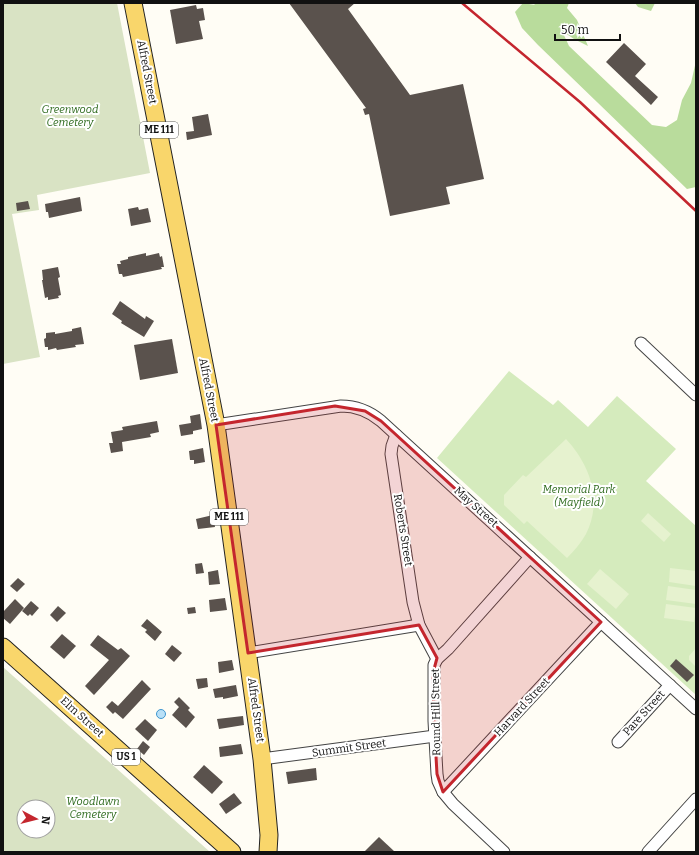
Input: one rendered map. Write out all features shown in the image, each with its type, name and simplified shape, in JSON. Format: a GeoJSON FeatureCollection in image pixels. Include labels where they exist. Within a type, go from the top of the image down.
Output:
{"type":"FeatureCollection","features":[{"type":"Feature","properties":{"kind":"main road","name":"Alfred Street"},"geometry":{"type":"LineString","coordinates":[[133,3],[216,425],[265,780],[264,795],[268,852]]}},
{"type":"Feature","properties":{"kind":"main road","name":"Elm Street"},"geometry":{"type":"LineString","coordinates":[[3,647],[232,852]]}},
{"type":"Feature","properties":{"kind":"main road","name":"Alfred Street"},"geometry":{"type":"LineString","coordinates":[[265,780],[273,794],[280,852]]}},
{"type":"Feature","properties":{"kind":"street"},"geometry":{"type":"LineString","coordinates":[[641,343],[696,395]]}},
{"type":"Feature","properties":{"kind":"street","name":"May Street"},"geometry":{"type":"LineString","coordinates":[[216,425],[345,406],[358,408],[370,413],[696,708]]}},
{"type":"Feature","properties":{"kind":"street","name":"Roberts Street"},"geometry":{"type":"LineString","coordinates":[[396,435],[391,454],[414,602],[419,625],[437,659]]}},
{"type":"Feature","properties":{"kind":"street","name":"Round Hill Street"},"geometry":{"type":"LineString","coordinates":[[504,852],[453,804],[440,786],[437,774],[433,673],[434,665],[437,659],[448,649],[530,557]]}},
{"type":"Feature","properties":{"kind":"street","name":"Harvard Street"},"geometry":{"type":"LineString","coordinates":[[443,792],[601,622]]}},
{"type":"Feature","properties":{"kind":"street"},"geometry":{"type":"LineString","coordinates":[[248,653],[419,625]]}},
{"type":"Feature","properties":{"kind":"street","name":"Pare Street"},"geometry":{"type":"LineString","coordinates":[[618,742],[670,685]]}},
{"type":"Feature","properties":{"kind":"street","name":"Summit Street"},"geometry":{"type":"LineString","coordinates":[[262,759],[435,736]]}},
{"type":"Feature","properties":{"kind":"street"},"geometry":{"type":"LineString","coordinates":[[648,852],[696,799]]}},
{"type":"Feature","properties":{"kind":"highlighted area"},"geometry":{"type":"Polygon","coordinates":[[[335,406],[365,411],[381,421],[601,622],[443,792],[437,774],[434,721],[433,673],[437,658],[419,625],[248,653],[216,425],[335,406]]]}},
{"type":"Feature","properties":{"kind":"green space","name":"Greenwood Cemetery"},"geometry":{"type":"Polygon","coordinates":[[[3,3],[117,3],[150,173],[37,195],[39,210],[12,214],[40,357],[3,364],[3,3]]]}},
{"type":"Feature","properties":{"kind":"green space"},"geometry":{"type":"Polygon","coordinates":[[[523,3],[535,5],[533,3],[569,3],[567,8],[577,20],[588,46],[562,31],[569,46],[652,125],[666,127],[677,120],[682,100],[691,83],[696,61],[696,187],[687,189],[522,28],[515,12],[523,3]]]}},
{"type":"Feature","properties":{"kind":"green space"},"geometry":{"type":"Polygon","coordinates":[[[635,3],[655,3],[651,11],[638,7],[635,3]]]}},
{"type":"Feature","properties":{"kind":"green space","name":"Memorial Park (Mayfield)"},"geometry":{"type":"Polygon","coordinates":[[[509,371],[553,405],[558,400],[588,427],[617,396],[676,449],[646,481],[696,526],[696,695],[437,458],[509,371]]]}},
{"type":"Feature","properties":{"kind":"green space"},"geometry":{"type":"Polygon","coordinates":[[[566,439],[582,460],[591,484],[593,496],[591,521],[586,534],[582,541],[567,558],[527,521],[524,524],[504,505],[504,495],[523,475],[526,477],[566,439]]]}},
{"type":"Feature","properties":{"kind":"green space"},"geometry":{"type":"Polygon","coordinates":[[[648,513],[671,534],[664,542],[641,521],[648,513]]]}},
{"type":"Feature","properties":{"kind":"green space"},"geometry":{"type":"Polygon","coordinates":[[[670,568],[696,571],[696,586],[669,582],[670,568]]]}},
{"type":"Feature","properties":{"kind":"green space"},"geometry":{"type":"Polygon","coordinates":[[[600,569],[629,594],[616,609],[587,584],[600,569]]]}},
{"type":"Feature","properties":{"kind":"green space"},"geometry":{"type":"Polygon","coordinates":[[[668,586],[696,590],[696,604],[666,600],[668,586]]]}},
{"type":"Feature","properties":{"kind":"green space"},"geometry":{"type":"Polygon","coordinates":[[[666,604],[696,608],[694,622],[664,618],[666,604]]]}},
{"type":"Feature","properties":{"kind":"green space"},"geometry":{"type":"Polygon","coordinates":[[[696,648],[696,667],[689,660],[689,656],[696,648]]]}},
{"type":"Feature","properties":{"kind":"green space","name":"Woodlawn Cemetery"},"geometry":{"type":"Polygon","coordinates":[[[3,667],[210,852],[3,852],[3,667]]]}},
{"type":"Feature","properties":{"kind":"water"},"geometry":{"type":"Polygon","coordinates":[[[161,709],[166,714],[161,719],[156,714],[161,709]]]}},
{"type":"Feature","properties":{"kind":"building"},"geometry":{"type":"Polygon","coordinates":[[[289,3],[355,3],[348,9],[410,95],[463,84],[484,179],[446,187],[450,204],[390,216],[369,114],[365,115],[363,109],[366,108],[289,3]]]}},
{"type":"Feature","properties":{"kind":"building"},"geometry":{"type":"Polygon","coordinates":[[[196,5],[197,9],[203,8],[205,20],[199,21],[203,39],[176,44],[170,10],[196,5]]]}},
{"type":"Feature","properties":{"kind":"building"},"geometry":{"type":"Polygon","coordinates":[[[624,43],[646,64],[635,76],[658,97],[651,105],[606,62],[624,43]]]}},
{"type":"Feature","properties":{"kind":"building"},"geometry":{"type":"Polygon","coordinates":[[[208,114],[212,135],[187,140],[186,132],[194,131],[192,117],[208,114]]]}},
{"type":"Feature","properties":{"kind":"building"},"geometry":{"type":"Polygon","coordinates":[[[80,197],[82,211],[49,218],[48,212],[46,212],[45,204],[80,197]]]}},
{"type":"Feature","properties":{"kind":"building"},"geometry":{"type":"Polygon","coordinates":[[[28,201],[30,209],[17,211],[16,203],[28,201]]]}},
{"type":"Feature","properties":{"kind":"building"},"geometry":{"type":"Polygon","coordinates":[[[138,207],[139,210],[148,208],[151,222],[131,226],[128,209],[138,207]]]}},
{"type":"Feature","properties":{"kind":"building"},"geometry":{"type":"Polygon","coordinates":[[[146,253],[146,256],[159,253],[160,257],[162,256],[164,267],[161,267],[162,269],[123,277],[122,274],[119,274],[117,264],[121,264],[120,261],[128,259],[128,257],[146,253]]]}},
{"type":"Feature","properties":{"kind":"building"},"geometry":{"type":"Polygon","coordinates":[[[58,267],[61,295],[58,296],[59,298],[48,300],[48,297],[45,298],[42,270],[58,267]]]}},
{"type":"Feature","properties":{"kind":"building"},"geometry":{"type":"Polygon","coordinates":[[[120,301],[145,319],[146,316],[154,321],[144,337],[121,323],[122,321],[112,314],[120,301]]]}},
{"type":"Feature","properties":{"kind":"building"},"geometry":{"type":"Polygon","coordinates":[[[81,327],[84,344],[57,350],[56,348],[48,350],[48,347],[45,347],[44,339],[46,338],[46,333],[55,332],[55,334],[72,331],[72,329],[81,327]]]}},
{"type":"Feature","properties":{"kind":"building"},"geometry":{"type":"Polygon","coordinates":[[[172,339],[178,373],[140,380],[134,345],[172,339]]]}},
{"type":"Feature","properties":{"kind":"building"},"geometry":{"type":"Polygon","coordinates":[[[200,414],[202,429],[193,431],[193,434],[181,436],[179,425],[191,423],[190,416],[200,414]]]}},
{"type":"Feature","properties":{"kind":"building"},"geometry":{"type":"Polygon","coordinates":[[[157,421],[159,432],[150,434],[151,437],[122,442],[123,451],[111,453],[109,443],[113,443],[111,432],[123,430],[122,427],[157,421]]]}},
{"type":"Feature","properties":{"kind":"building"},"geometry":{"type":"Polygon","coordinates":[[[203,448],[205,462],[194,464],[194,460],[190,460],[189,451],[203,448]]]}},
{"type":"Feature","properties":{"kind":"building"},"geometry":{"type":"Polygon","coordinates":[[[213,515],[215,527],[198,529],[196,519],[213,515]]]}},
{"type":"Feature","properties":{"kind":"building"},"geometry":{"type":"Polygon","coordinates":[[[202,563],[204,573],[196,574],[195,564],[202,563]]]}},
{"type":"Feature","properties":{"kind":"building"},"geometry":{"type":"Polygon","coordinates":[[[218,570],[220,584],[209,585],[208,572],[218,570]]]}},
{"type":"Feature","properties":{"kind":"building"},"geometry":{"type":"Polygon","coordinates":[[[18,578],[25,584],[17,592],[10,586],[18,578]]]}},
{"type":"Feature","properties":{"kind":"building"},"geometry":{"type":"Polygon","coordinates":[[[225,598],[227,610],[210,612],[209,600],[225,598]]]}},
{"type":"Feature","properties":{"kind":"building"},"geometry":{"type":"Polygon","coordinates":[[[15,599],[24,608],[10,624],[3,618],[3,612],[15,599]]]}},
{"type":"Feature","properties":{"kind":"building"},"geometry":{"type":"Polygon","coordinates":[[[31,601],[39,608],[32,616],[30,614],[28,616],[22,611],[31,601]]]}},
{"type":"Feature","properties":{"kind":"building"},"geometry":{"type":"Polygon","coordinates":[[[58,606],[66,613],[57,622],[50,615],[58,606]]]}},
{"type":"Feature","properties":{"kind":"building"},"geometry":{"type":"Polygon","coordinates":[[[195,607],[196,613],[188,614],[187,608],[195,607]]]}},
{"type":"Feature","properties":{"kind":"building"},"geometry":{"type":"Polygon","coordinates":[[[147,619],[162,632],[155,641],[145,632],[147,630],[141,626],[147,619]]]}},
{"type":"Feature","properties":{"kind":"building"},"geometry":{"type":"Polygon","coordinates":[[[62,634],[76,646],[64,659],[50,647],[62,634]]]}},
{"type":"Feature","properties":{"kind":"building"},"geometry":{"type":"Polygon","coordinates":[[[98,635],[118,650],[121,648],[130,656],[94,695],[85,686],[109,660],[90,645],[98,635]]]}},
{"type":"Feature","properties":{"kind":"building"},"geometry":{"type":"Polygon","coordinates":[[[172,645],[182,653],[174,662],[165,654],[172,645]]]}},
{"type":"Feature","properties":{"kind":"building"},"geometry":{"type":"Polygon","coordinates":[[[676,659],[694,675],[687,682],[670,666],[676,659]]]}},
{"type":"Feature","properties":{"kind":"building"},"geometry":{"type":"Polygon","coordinates":[[[232,660],[234,670],[219,673],[218,662],[232,660]]]}},
{"type":"Feature","properties":{"kind":"building"},"geometry":{"type":"Polygon","coordinates":[[[207,678],[208,687],[198,689],[196,679],[207,678]]]}},
{"type":"Feature","properties":{"kind":"building"},"geometry":{"type":"Polygon","coordinates":[[[142,680],[151,689],[123,719],[115,712],[113,714],[106,707],[112,701],[118,706],[142,680]]]}},
{"type":"Feature","properties":{"kind":"building"},"geometry":{"type":"Polygon","coordinates":[[[236,685],[238,696],[223,699],[223,697],[215,698],[213,689],[236,685]]]}},
{"type":"Feature","properties":{"kind":"building"},"geometry":{"type":"Polygon","coordinates":[[[179,697],[190,708],[188,710],[195,717],[186,728],[172,715],[179,707],[174,702],[179,697]]]}},
{"type":"Feature","properties":{"kind":"building"},"geometry":{"type":"Polygon","coordinates":[[[243,716],[244,725],[219,729],[217,719],[243,716]]]}},
{"type":"Feature","properties":{"kind":"building"},"geometry":{"type":"Polygon","coordinates":[[[145,719],[157,730],[148,741],[135,729],[145,719]]]}},
{"type":"Feature","properties":{"kind":"building"},"geometry":{"type":"Polygon","coordinates":[[[143,741],[150,747],[144,755],[137,749],[143,741]]]}},
{"type":"Feature","properties":{"kind":"building"},"geometry":{"type":"Polygon","coordinates":[[[241,744],[243,754],[220,757],[219,747],[241,744]]]}},
{"type":"Feature","properties":{"kind":"building"},"geometry":{"type":"Polygon","coordinates":[[[204,765],[223,782],[212,794],[193,777],[204,765]]]}},
{"type":"Feature","properties":{"kind":"building"},"geometry":{"type":"Polygon","coordinates":[[[316,768],[317,780],[288,784],[286,772],[316,768]]]}},
{"type":"Feature","properties":{"kind":"building"},"geometry":{"type":"Polygon","coordinates":[[[234,793],[242,803],[226,814],[219,804],[234,793]]]}},
{"type":"Feature","properties":{"kind":"building"},"geometry":{"type":"Polygon","coordinates":[[[379,837],[395,852],[364,852],[379,837]]]}},
{"type":"Feature","properties":{"kind":"railway"},"geometry":{"type":"LineString","coordinates":[[462,3],[580,102],[696,211]]}}]}
